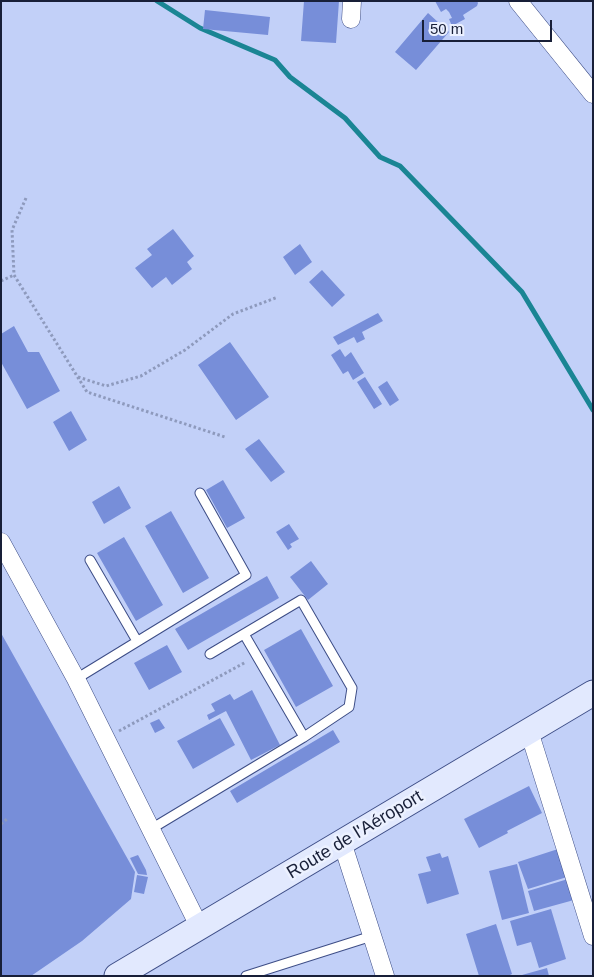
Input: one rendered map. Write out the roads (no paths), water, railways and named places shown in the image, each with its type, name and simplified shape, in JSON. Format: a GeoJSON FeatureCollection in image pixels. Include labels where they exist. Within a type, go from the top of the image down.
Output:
{"type":"FeatureCollection","features":[{"type":"Feature","properties":{"kind":"main road","name":"Route de l'Aéroport"},"geometry":{"type":"LineString","coordinates":[[117,976],[593,693]]}},
{"type":"Feature","properties":{"kind":"street"},"geometry":{"type":"LineString","coordinates":[[351,19],[352,1]]}},
{"type":"Feature","properties":{"kind":"street"},"geometry":{"type":"LineString","coordinates":[[518,1],[593,94]]}},
{"type":"Feature","properties":{"kind":"street"},"geometry":{"type":"LineString","coordinates":[[1,542],[76,679],[200,928]]}},
{"type":"Feature","properties":{"kind":"street"},"geometry":{"type":"LineString","coordinates":[[529,731],[593,936]]}},
{"type":"Feature","properties":{"kind":"street"},"geometry":{"type":"LineString","coordinates":[[342,842],[385,976]]}},
{"type":"Feature","properties":{"kind":"lane"},"geometry":{"type":"LineString","coordinates":[[76,679],[246,574],[200,493]]}},
{"type":"Feature","properties":{"kind":"lane"},"geometry":{"type":"LineString","coordinates":[[90,560],[138,641]]}},
{"type":"Feature","properties":{"kind":"lane"},"geometry":{"type":"LineString","coordinates":[[151,829],[304,737],[349,707],[352,688],[300,600],[210,654]]}},
{"type":"Feature","properties":{"kind":"lane"},"geometry":{"type":"LineString","coordinates":[[244,634],[304,737]]}},
{"type":"Feature","properties":{"kind":"lane"},"geometry":{"type":"LineString","coordinates":[[246,976],[372,936]]}},
{"type":"Feature","properties":{"kind":"waterway"},"geometry":{"type":"LineString","coordinates":[[157,1],[200,28],[275,60],[290,77],[345,118],[380,157],[400,166],[522,292],[593,410]]}}]}
